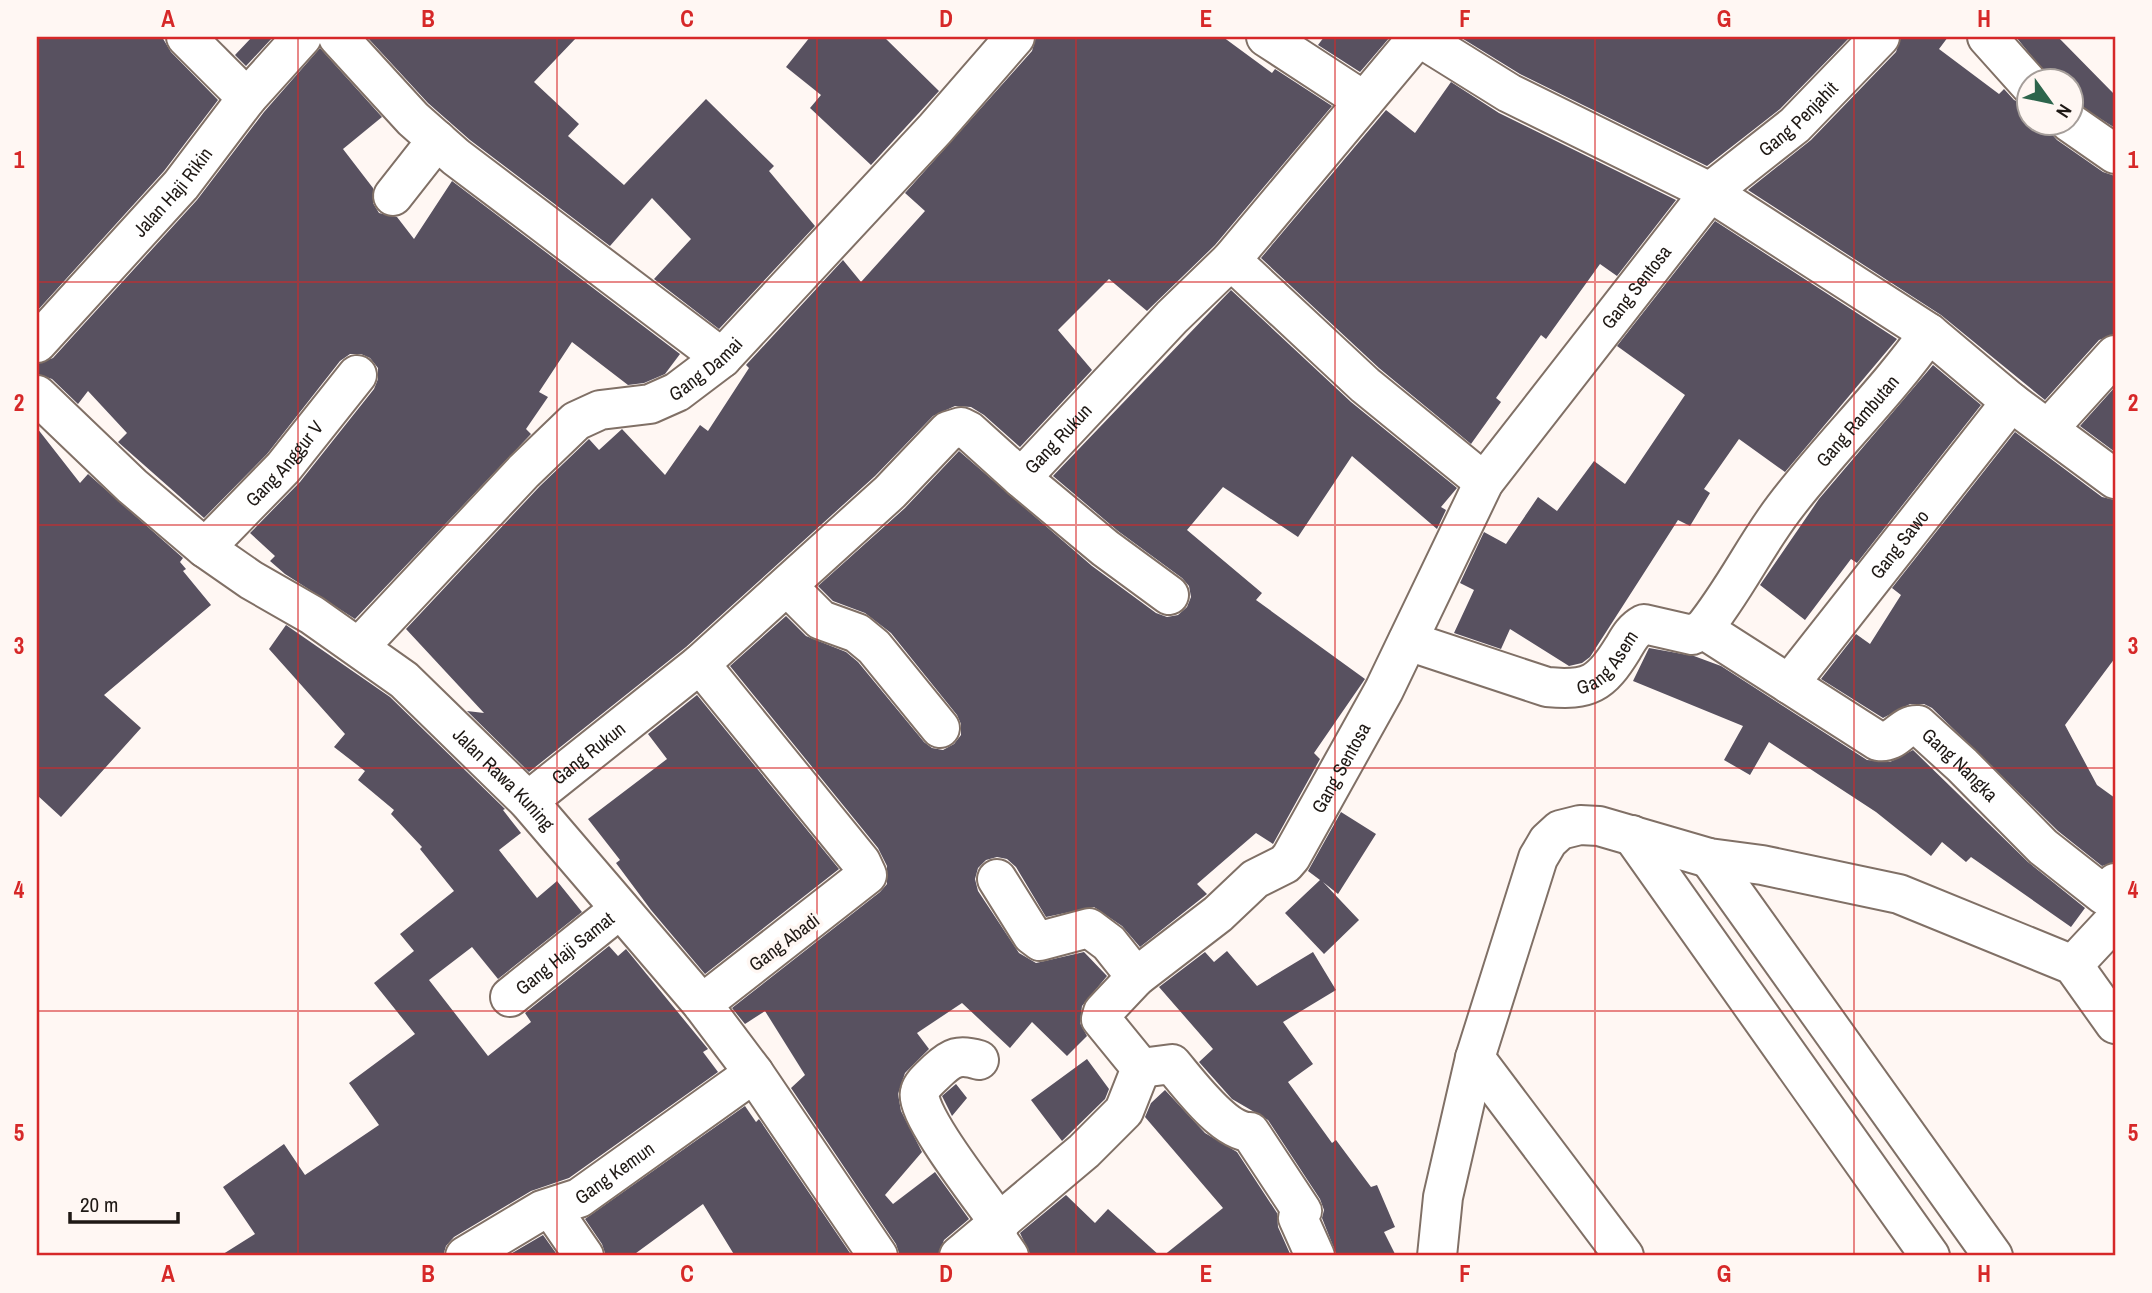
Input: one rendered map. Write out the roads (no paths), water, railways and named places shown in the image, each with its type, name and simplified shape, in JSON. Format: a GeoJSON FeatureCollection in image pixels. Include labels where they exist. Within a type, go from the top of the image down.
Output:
{"type":"FeatureCollection","features":[{"type":"Feature","properties":{"kind":"street"},"geometry":{"type":"LineString","coordinates":[[186,37],[247,99]]}},
{"type":"Feature","properties":{"kind":"street","name":"Jalan Haji Rikin"},"geometry":{"type":"LineString","coordinates":[[37,343],[181,185],[247,99],[302,37]]}},
{"type":"Feature","properties":{"kind":"street"},"geometry":{"type":"LineString","coordinates":[[338,37],[378,83],[437,140],[722,358]]}},
{"type":"Feature","properties":{"kind":"street","name":"Gang Damai"},"geometry":{"type":"LineString","coordinates":[[360,646],[524,471],[576,421],[600,410],[650,404],[677,392],[722,358],[926,139],[1015,37]]}},
{"type":"Feature","properties":{"kind":"street"},"geometry":{"type":"LineString","coordinates":[[1266,37],[1364,101]]}},
{"type":"Feature","properties":{"kind":"street"},"geometry":{"type":"LineString","coordinates":[[1418,37],[1509,93],[1710,192],[1928,333],[2011,402],[2115,479]]}},
{"type":"Feature","properties":{"kind":"street","name":"Gang Rukun"},"geometry":{"type":"LineString","coordinates":[[528,801],[700,664],[953,429],[961,427],[969,431],[1021,478],[1172,317],[1231,260],[1418,37]]}},
{"type":"Feature","properties":{"kind":"street","name":"Gang Penjahit"},"geometry":{"type":"LineString","coordinates":[[1710,192],[1795,125],[1880,37]]}},
{"type":"Feature","properties":{"kind":"street"},"geometry":{"type":"LineString","coordinates":[[1987,37],[2016,70]]}},
{"type":"Feature","properties":{"kind":"street"},"geometry":{"type":"LineString","coordinates":[[2086,134],[2115,155]]}},
{"type":"Feature","properties":{"kind":"street"},"geometry":{"type":"LineString","coordinates":[[393,196],[437,140]]}},
{"type":"Feature","properties":{"kind":"street","name":"Gang Sentosa"},"geometry":{"type":"LineString","coordinates":[[1141,1068],[1101,1018],[1103,1012],[1136,977],[1218,914],[1255,878],[1279,868],[1291,857],[1335,782],[1408,641],[1484,482],[1710,192]]}},
{"type":"Feature","properties":{"kind":"street"},"geometry":{"type":"LineString","coordinates":[[1231,260],[1365,385],[1484,482]]}},
{"type":"Feature","properties":{"kind":"street","name":"Gang Rambutan"},"geometry":{"type":"LineString","coordinates":[[1703,629],[1784,509],[1863,413],[1898,377],[1928,333]]}},
{"type":"Feature","properties":{"kind":"street"},"geometry":{"type":"LineString","coordinates":[[2049,428],[2115,355]]}},
{"type":"Feature","properties":{"kind":"street","name":"Gang Anggur V"},"geometry":{"type":"LineString","coordinates":[[205,548],[283,468],[357,375]]}},
{"type":"Feature","properties":{"kind":"street","name":"Gang Sawo"},"geometry":{"type":"LineString","coordinates":[[1789,684],[2011,402]]}},
{"type":"Feature","properties":{"kind":"street","name":"Jalan Rawa Kuning"},"geometry":{"type":"LineString","coordinates":[[43,413],[205,548],[360,646],[404,680],[528,801],[702,1004],[754,1073],[878,1256]]}},
{"type":"Feature","properties":{"kind":"street"},"geometry":{"type":"LineString","coordinates":[[1021,478],[1105,548],[1169,596]]}},
{"type":"Feature","properties":{"kind":"street"},"geometry":{"type":"LineString","coordinates":[[787,586],[821,620],[857,633],[874,647],[940,728]]}},
{"type":"Feature","properties":{"kind":"street","name":"Gang Asem"},"geometry":{"type":"LineString","coordinates":[[1408,641],[1548,687],[1572,689],[1594,683],[1608,672],[1635,629],[1644,624],[1692,635],[1703,629]]}},
{"type":"Feature","properties":{"kind":"street"},"geometry":{"type":"LineString","coordinates":[[1703,629],[1789,684]]}},
{"type":"Feature","properties":{"kind":"street","name":"Gang Abadi"},"geometry":{"type":"LineString","coordinates":[[700,664],[861,862],[867,874],[865,879],[702,1004]]}},
{"type":"Feature","properties":{"kind":"street","name":"Gang Nangka"},"geometry":{"type":"LineString","coordinates":[[1789,684],[1878,741],[1894,740],[1907,726],[1917,725],[1954,757],[2043,847],[2104,895],[2115,883]]}},
{"type":"Feature","properties":{"kind":"street"},"geometry":{"type":"LineString","coordinates":[[1437,1256],[1443,1197],[1475,1058],[1538,858],[1548,841],[1560,830],[1580,825],[1599,826],[1709,858],[1762,865],[1899,894],[2073,965],[2115,1024]]}},
{"type":"Feature","properties":{"kind":"street"},"geometry":{"type":"LineString","coordinates":[[1632,835],[1930,1256]]}},
{"type":"Feature","properties":{"kind":"street"},"geometry":{"type":"LineString","coordinates":[[1709,858],[1993,1256]]}},
{"type":"Feature","properties":{"kind":"street"},"geometry":{"type":"LineString","coordinates":[[997,879],[1032,935],[1040,942],[1089,928],[1109,943],[1136,977]]}},
{"type":"Feature","properties":{"kind":"street","name":"Gang Haji Samat"},"geometry":{"type":"LineString","coordinates":[[510,997],[620,909]]}},
{"type":"Feature","properties":{"kind":"street"},"geometry":{"type":"LineString","coordinates":[[2073,965],[2115,920]]}},
{"type":"Feature","properties":{"kind":"street"},"geometry":{"type":"LineString","coordinates":[[979,1060],[961,1055],[949,1060],[928,1079],[919,1092],[919,1103],[1000,1237]]}},
{"type":"Feature","properties":{"kind":"street"},"geometry":{"type":"LineString","coordinates":[[1475,1058],[1624,1256]]}},
{"type":"Feature","properties":{"kind":"street"},"geometry":{"type":"LineString","coordinates":[[959,1256],[1000,1237],[1124,1111],[1141,1068],[1172,1064],[1209,1107],[1240,1132],[1250,1132],[1303,1211],[1298,1218],[1315,1256]]}},
{"type":"Feature","properties":{"kind":"street","name":"Gang Kemun"},"geometry":{"type":"LineString","coordinates":[[465,1256],[551,1208],[579,1198],[754,1073]]}},
{"type":"Feature","properties":{"kind":"street"},"geometry":{"type":"LineString","coordinates":[[551,1208],[584,1256]]}}]}
